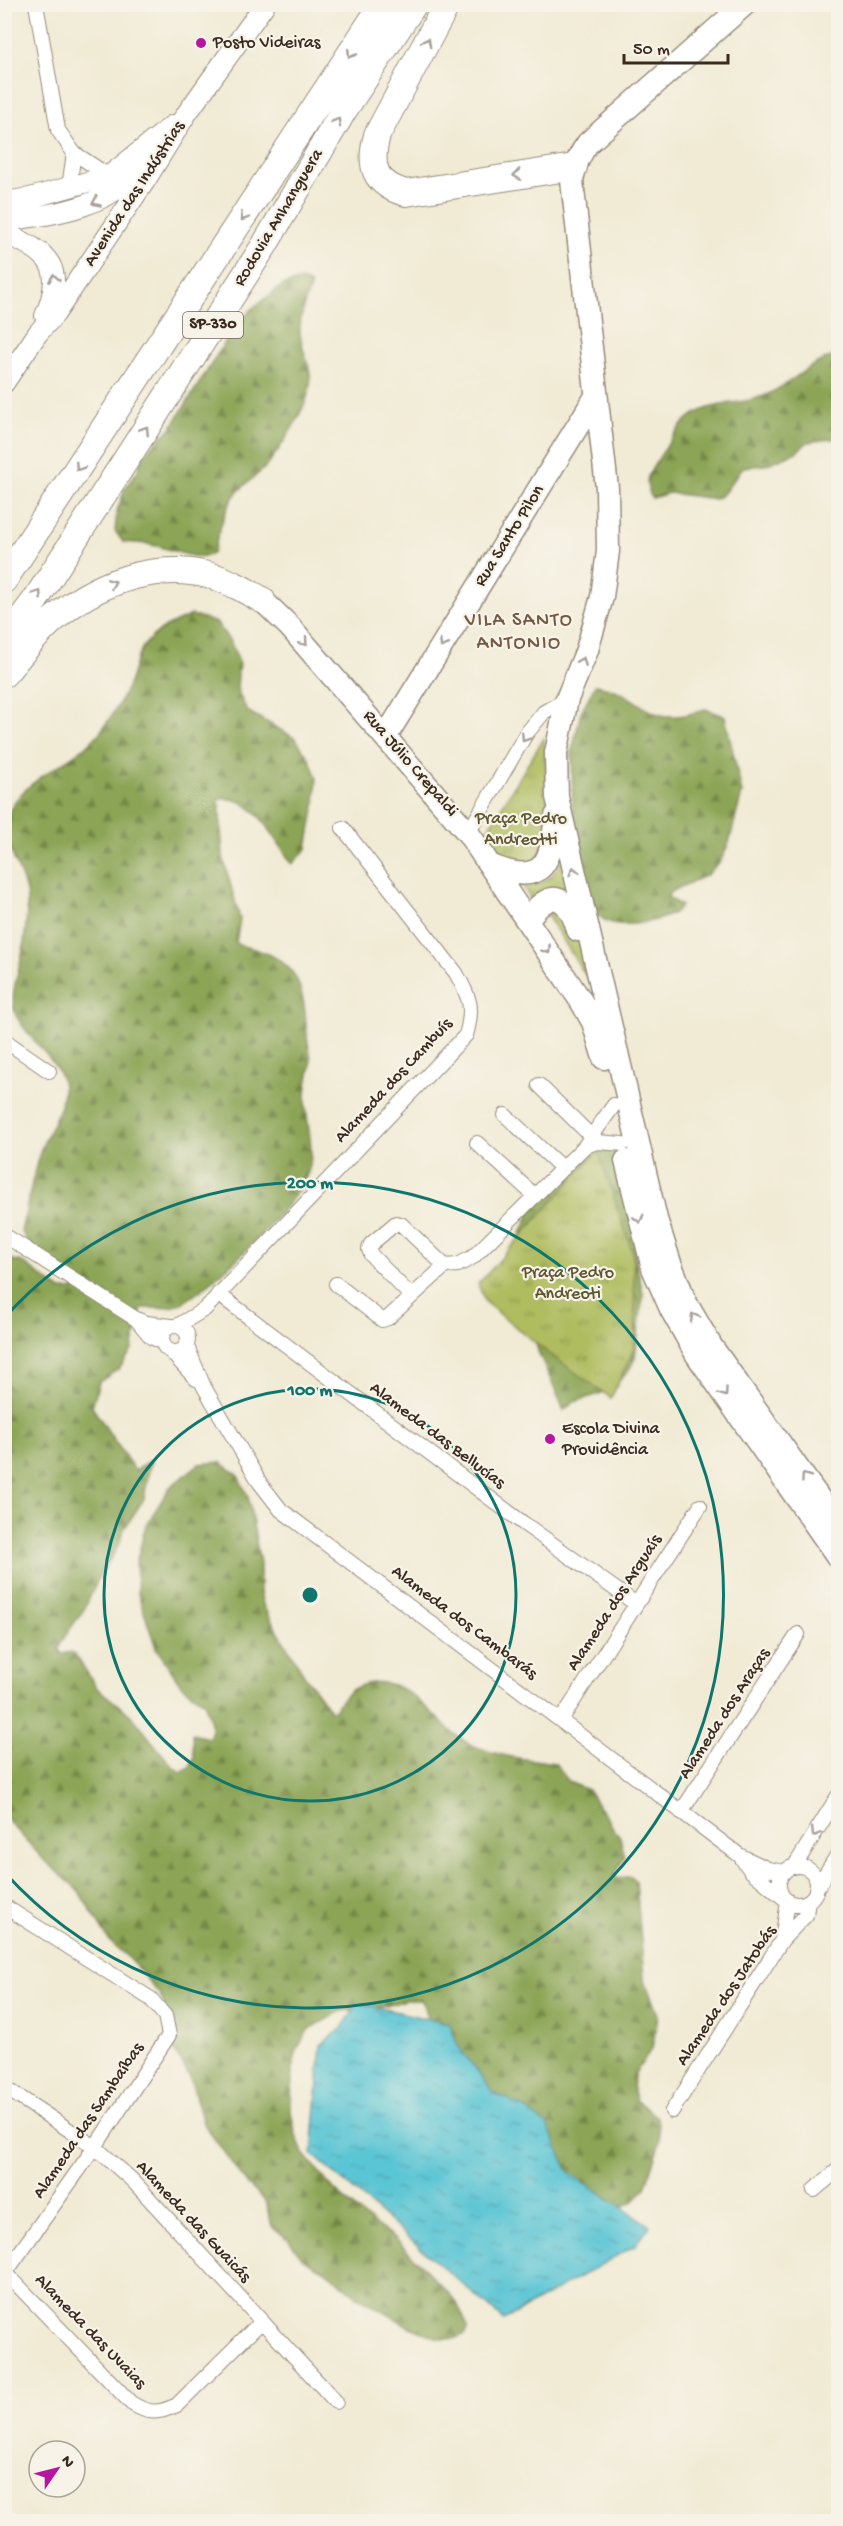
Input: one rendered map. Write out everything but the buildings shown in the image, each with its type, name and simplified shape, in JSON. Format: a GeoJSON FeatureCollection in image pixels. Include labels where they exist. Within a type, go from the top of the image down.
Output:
{"type":"FeatureCollection","features":[{"type":"Feature","properties":{"kind":"highway","name":"Rodovia Anhanguera"},"geometry":{"type":"LineString","coordinates":[[4,580],[383,4]]}},
{"type":"Feature","properties":{"kind":"highway","name":"Rodovia Anhanguera"},"geometry":{"type":"LineString","coordinates":[[4,642],[42,589],[258,256],[344,110],[414,4]]}},
{"type":"Feature","properties":{"kind":"highway"},"geometry":{"type":"LineString","coordinates":[[447,4],[377,135],[372,154],[375,170],[382,182],[392,189],[406,193],[574,167]]}},
{"type":"Feature","properties":{"kind":"highway"},"geometry":{"type":"LineString","coordinates":[[4,674],[53,620],[98,589],[126,577],[154,572],[180,571],[208,575],[237,585],[262,600]]}},
{"type":"Feature","properties":{"kind":"main road","name":"Avenida das Indústrias"},"geometry":{"type":"LineString","coordinates":[[4,383],[55,314],[145,181],[185,116],[265,4]]}},
{"type":"Feature","properties":{"kind":"main road"},"geometry":{"type":"LineString","coordinates":[[492,867],[522,875],[531,873],[541,866],[552,849],[557,798],[556,753],[567,699],[587,650],[602,597],[608,551],[607,488],[572,181],[574,167],[578,157],[595,136],[744,5]]}},
{"type":"Feature","properties":{"kind":"main road"},"geometry":{"type":"LineString","coordinates":[[4,221],[69,188],[109,176],[185,116]]}},
{"type":"Feature","properties":{"kind":"main road"},"geometry":{"type":"LineString","coordinates":[[4,202],[32,207],[91,205],[114,193],[159,155]]}},
{"type":"Feature","properties":{"kind":"main road"},"geometry":{"type":"LineString","coordinates":[[4,233],[37,250],[54,270],[56,282],[54,296],[39,333]]}},
{"type":"Feature","properties":{"kind":"main road","name":"Rua Santo Pilon"},"geometry":{"type":"LineString","coordinates":[[386,736],[595,398]]}},
{"type":"Feature","properties":{"kind":"main road"},"geometry":{"type":"LineString","coordinates":[[563,450],[583,444],[590,445],[603,457]]}},
{"type":"Feature","properties":{"kind":"main road","name":"Rua Júlio Crepaldi"},"geometry":{"type":"LineString","coordinates":[[262,600],[290,627],[468,833],[581,1001],[593,1022],[602,1049],[639,1217],[653,1268],[671,1309],[697,1355],[838,1557]]}},
{"type":"Feature","properties":{"kind":"main road"},"geometry":{"type":"LineString","coordinates":[[557,798],[656,1219],[670,1263],[686,1303],[711,1346],[838,1525]]}},
{"type":"Feature","properties":{"kind":"main road"},"geometry":{"type":"LineString","coordinates":[[527,920],[540,903],[547,899],[556,898],[566,903],[574,915],[590,968],[607,1010]]}},
{"type":"Feature","properties":{"kind":"street"},"geometry":{"type":"LineString","coordinates":[[36,4],[58,130],[74,153],[109,176]]}},
{"type":"Feature","properties":{"kind":"street"},"geometry":{"type":"LineString","coordinates":[[69,188],[74,153]]}},
{"type":"Feature","properties":{"kind":"street"},"geometry":{"type":"LineString","coordinates":[[468,833],[526,734],[544,712],[567,699]]}},
{"type":"Feature","properties":{"kind":"street","name":"Alameda dos Cambuís"},"geometry":{"type":"LineString","coordinates":[[187,1342],[205,1309],[218,1294],[466,1035],[472,1015],[469,995],[456,974],[343,828]]}},
{"type":"Feature","properties":{"kind":"street"},"geometry":{"type":"LineString","coordinates":[[4,1040],[49,1071]]}},
{"type":"Feature","properties":{"kind":"street"},"geometry":{"type":"LineString","coordinates":[[539,1086],[590,1141],[623,1144]]}},
{"type":"Feature","properties":{"kind":"street"},"geometry":{"type":"LineString","coordinates":[[336,1284],[382,1320],[388,1318],[445,1266],[458,1265],[473,1257],[590,1141],[614,1105]]}},
{"type":"Feature","properties":{"kind":"street"},"geometry":{"type":"LineString","coordinates":[[505,1115],[562,1169]]}},
{"type":"Feature","properties":{"kind":"street"},"geometry":{"type":"LineString","coordinates":[[477,1143],[535,1196]]}},
{"type":"Feature","properties":{"kind":"street"},"geometry":{"type":"LineString","coordinates":[[411,1296],[371,1255],[369,1249],[390,1225],[396,1222],[401,1224],[445,1266]]}},
{"type":"Feature","properties":{"kind":"street","name":"Alameda dos Cambarás"},"geometry":{"type":"LineString","coordinates":[[4,1235],[136,1319],[147,1323],[174,1326]]}},
{"type":"Feature","properties":{"kind":"street","name":"Alameda das Bellucías"},"geometry":{"type":"LineString","coordinates":[[218,1294],[523,1523],[636,1604]]}},
{"type":"Feature","properties":{"kind":"street","name":"Alameda dos Cambuís"},"geometry":{"type":"LineString","coordinates":[[174,1326],[205,1309]]}},
{"type":"Feature","properties":{"kind":"street","name":"Alameda dos Cambarás"},"geometry":{"type":"LineString","coordinates":[[136,1319],[152,1337],[166,1346],[204,1387]]}},
{"type":"Feature","properties":{"kind":"street"},"geometry":{"type":"LineString","coordinates":[[174,1326],[185,1331],[187,1342],[179,1351],[166,1346],[164,1332],[174,1326]]}},
{"type":"Feature","properties":{"kind":"street","name":"Alameda dos Cambarás"},"geometry":{"type":"LineString","coordinates":[[187,1342],[204,1387],[260,1483],[281,1510],[739,1855],[768,1869],[789,1869]]}},
{"type":"Feature","properties":{"kind":"street","name":"Alameda dos Arguaís"},"geometry":{"type":"LineString","coordinates":[[561,1720],[700,1506]]}},
{"type":"Feature","properties":{"kind":"street","name":"Alameda dos Araças"},"geometry":{"type":"LineString","coordinates":[[681,1812],[798,1634]]}},
{"type":"Feature","properties":{"kind":"street"},"geometry":{"type":"LineString","coordinates":[[782,1940],[786,1900],[780,1890],[780,1880],[838,1799]]}},
{"type":"Feature","properties":{"kind":"street","name":"Alameda dos Jatobás"},"geometry":{"type":"LineString","coordinates":[[672,2111],[782,1940],[806,1915],[808,1901],[838,1854]]}},
{"type":"Feature","properties":{"kind":"street","name":"Alameda dos Cambarás"},"geometry":{"type":"LineString","coordinates":[[739,1855],[751,1871],[786,1900]]}},
{"type":"Feature","properties":{"kind":"street"},"geometry":{"type":"LineString","coordinates":[[789,1869],[801,1867],[813,1875],[816,1889]]}},
{"type":"Feature","properties":{"kind":"street"},"geometry":{"type":"LineString","coordinates":[[786,1900],[802,1904],[808,1901]]}},
{"type":"Feature","properties":{"kind":"street","name":"Alameda das Sambaíbas"},"geometry":{"type":"LineString","coordinates":[[4,1906],[151,1999],[165,2016],[169,2035],[95,2147],[5,2271]]}},
{"type":"Feature","properties":{"kind":"street","name":"Alameda das Guaicás"},"geometry":{"type":"LineString","coordinates":[[4,2087],[95,2147],[133,2181],[336,2403]]}},
{"type":"Feature","properties":{"kind":"street"},"geometry":{"type":"LineString","coordinates":[[814,2190],[838,2170]]}},
{"type":"Feature","properties":{"kind":"street","name":"Alameda das Uvaias"},"geometry":{"type":"LineString","coordinates":[[5,2271],[131,2403],[144,2411],[161,2413],[177,2405],[261,2322]]}},
{"type":"Feature","properties":{"kind":"green space"},"geometry":{"type":"Polygon","coordinates":[[[301,280],[311,284],[303,308],[300,327],[301,342],[310,371],[308,395],[296,422],[272,459],[238,491],[231,501],[213,553],[206,556],[190,556],[152,545],[123,542],[115,531],[117,511],[125,488],[138,470],[142,456],[171,428],[234,328],[254,307],[282,286],[301,280]]]}},
{"type":"Feature","properties":{"kind":"green space"},"geometry":{"type":"Polygon","coordinates":[[[838,356],[838,438],[808,442],[796,452],[765,465],[743,467],[724,493],[716,499],[669,493],[652,498],[647,487],[648,477],[674,435],[688,419],[705,409],[767,394],[780,388],[810,367],[838,356]]]}},
{"type":"Feature","properties":{"kind":"green space"},"geometry":{"type":"Polygon","coordinates":[[[192,615],[217,623],[231,643],[239,662],[237,689],[247,711],[295,738],[309,758],[317,778],[307,849],[292,864],[263,820],[253,811],[243,803],[232,799],[219,799],[223,857],[240,919],[236,942],[238,945],[273,956],[284,964],[293,973],[303,998],[311,1061],[306,1097],[311,1160],[302,1184],[290,1202],[231,1265],[178,1305],[165,1308],[142,1308],[132,1350],[120,1368],[99,1382],[92,1407],[135,1471],[151,1460],[144,1499],[124,1529],[119,1545],[100,1575],[85,1608],[61,1642],[59,1650],[62,1654],[71,1652],[75,1654],[97,1688],[132,1716],[171,1765],[181,1772],[190,1767],[194,1757],[192,1734],[209,1738],[212,1730],[210,1719],[204,1702],[181,1685],[156,1648],[138,1594],[136,1563],[146,1525],[170,1487],[199,1464],[220,1462],[237,1474],[248,1496],[260,1563],[260,1593],[264,1608],[304,1675],[330,1710],[335,1710],[348,1693],[360,1686],[382,1683],[397,1686],[410,1694],[460,1738],[474,1746],[503,1755],[555,1763],[569,1782],[588,1790],[620,1838],[625,1856],[614,1878],[631,1877],[636,1881],[644,1978],[658,2015],[652,2049],[635,2073],[632,2086],[637,2101],[657,2117],[660,2141],[645,2188],[632,2203],[615,2208],[590,2201],[451,2071],[421,2000],[405,2000],[386,2006],[341,2011],[308,2030],[297,2050],[292,2070],[291,2112],[302,2151],[332,2188],[364,2217],[395,2238],[456,2301],[468,2327],[464,2335],[453,2339],[436,2337],[410,2327],[357,2296],[324,2270],[303,2259],[289,2240],[272,2226],[265,2201],[246,2183],[203,2123],[190,2077],[168,2040],[165,2007],[160,1995],[131,1960],[110,1942],[78,1890],[42,1858],[5,1817],[5,1258],[22,1262],[60,1290],[71,1290],[78,1285],[29,1244],[21,1231],[40,1152],[58,1113],[63,1088],[57,1069],[20,1022],[13,1006],[24,942],[27,901],[23,881],[7,838],[6,819],[14,803],[24,791],[80,751],[103,728],[123,696],[138,655],[153,636],[175,622],[192,615]]]}},
{"type":"Feature","properties":{"kind":"green space"},"geometry":{"type":"Polygon","coordinates":[[[595,685],[624,695],[657,714],[685,715],[705,709],[725,716],[742,793],[729,843],[721,860],[707,875],[670,892],[668,897],[681,906],[676,911],[648,922],[617,924],[593,912],[573,847],[572,751],[581,712],[595,685]]]}},
{"type":"Feature","properties":{"kind":"green space","name":"Praça Pedro Andreotti"},"geometry":{"type":"Polygon","coordinates":[[[544,738],[550,834],[536,862],[519,864],[504,855],[486,832],[544,738]]]}},
{"type":"Feature","properties":{"kind":"green space","name":"Praça Pedro Andreotti"},"geometry":{"type":"Polygon","coordinates":[[[566,853],[576,900],[534,905],[523,887],[544,881],[554,873],[566,853]]]}},
{"type":"Feature","properties":{"kind":"green space"},"geometry":{"type":"Polygon","coordinates":[[[559,905],[575,930],[597,993],[547,915],[551,909],[559,905]]]}},
{"type":"Feature","properties":{"kind":"green space","name":"Praça Pedro Andreoti"},"geometry":{"type":"Polygon","coordinates":[[[608,1148],[628,1152],[636,1261],[643,1294],[635,1358],[628,1372],[613,1386],[599,1394],[574,1402],[564,1410],[538,1351],[511,1258],[535,1200],[575,1157],[592,1150],[608,1148]]]}},
{"type":"Feature","properties":{"kind":"green space","name":"Praça Pedro Andreoti"},"geometry":{"type":"Polygon","coordinates":[[[598,1151],[633,1254],[636,1344],[611,1398],[539,1346],[485,1302],[478,1284],[598,1151]]]}},
{"type":"Feature","properties":{"kind":"water"},"geometry":{"type":"Polygon","coordinates":[[[358,2003],[450,2024],[458,2046],[493,2092],[521,2106],[547,2125],[569,2172],[650,2226],[634,2246],[504,2320],[312,2154],[321,2045],[342,2028],[358,2003]]]}},
{"type":"Feature","properties":{"kind":"place","name":"Posto Videiras"},"geometry":{"type":"Point","coordinates":[201,43]}},
{"type":"Feature","properties":{"kind":"place","name":"Escola Divina Providência"},"geometry":{"type":"Point","coordinates":[550,1439]}},
{"type":"Feature","properties":{"kind":"district","name":"VILA SANTO ANTONIO"},"geometry":{"type":"Point","coordinates":[519,632]}}]}
